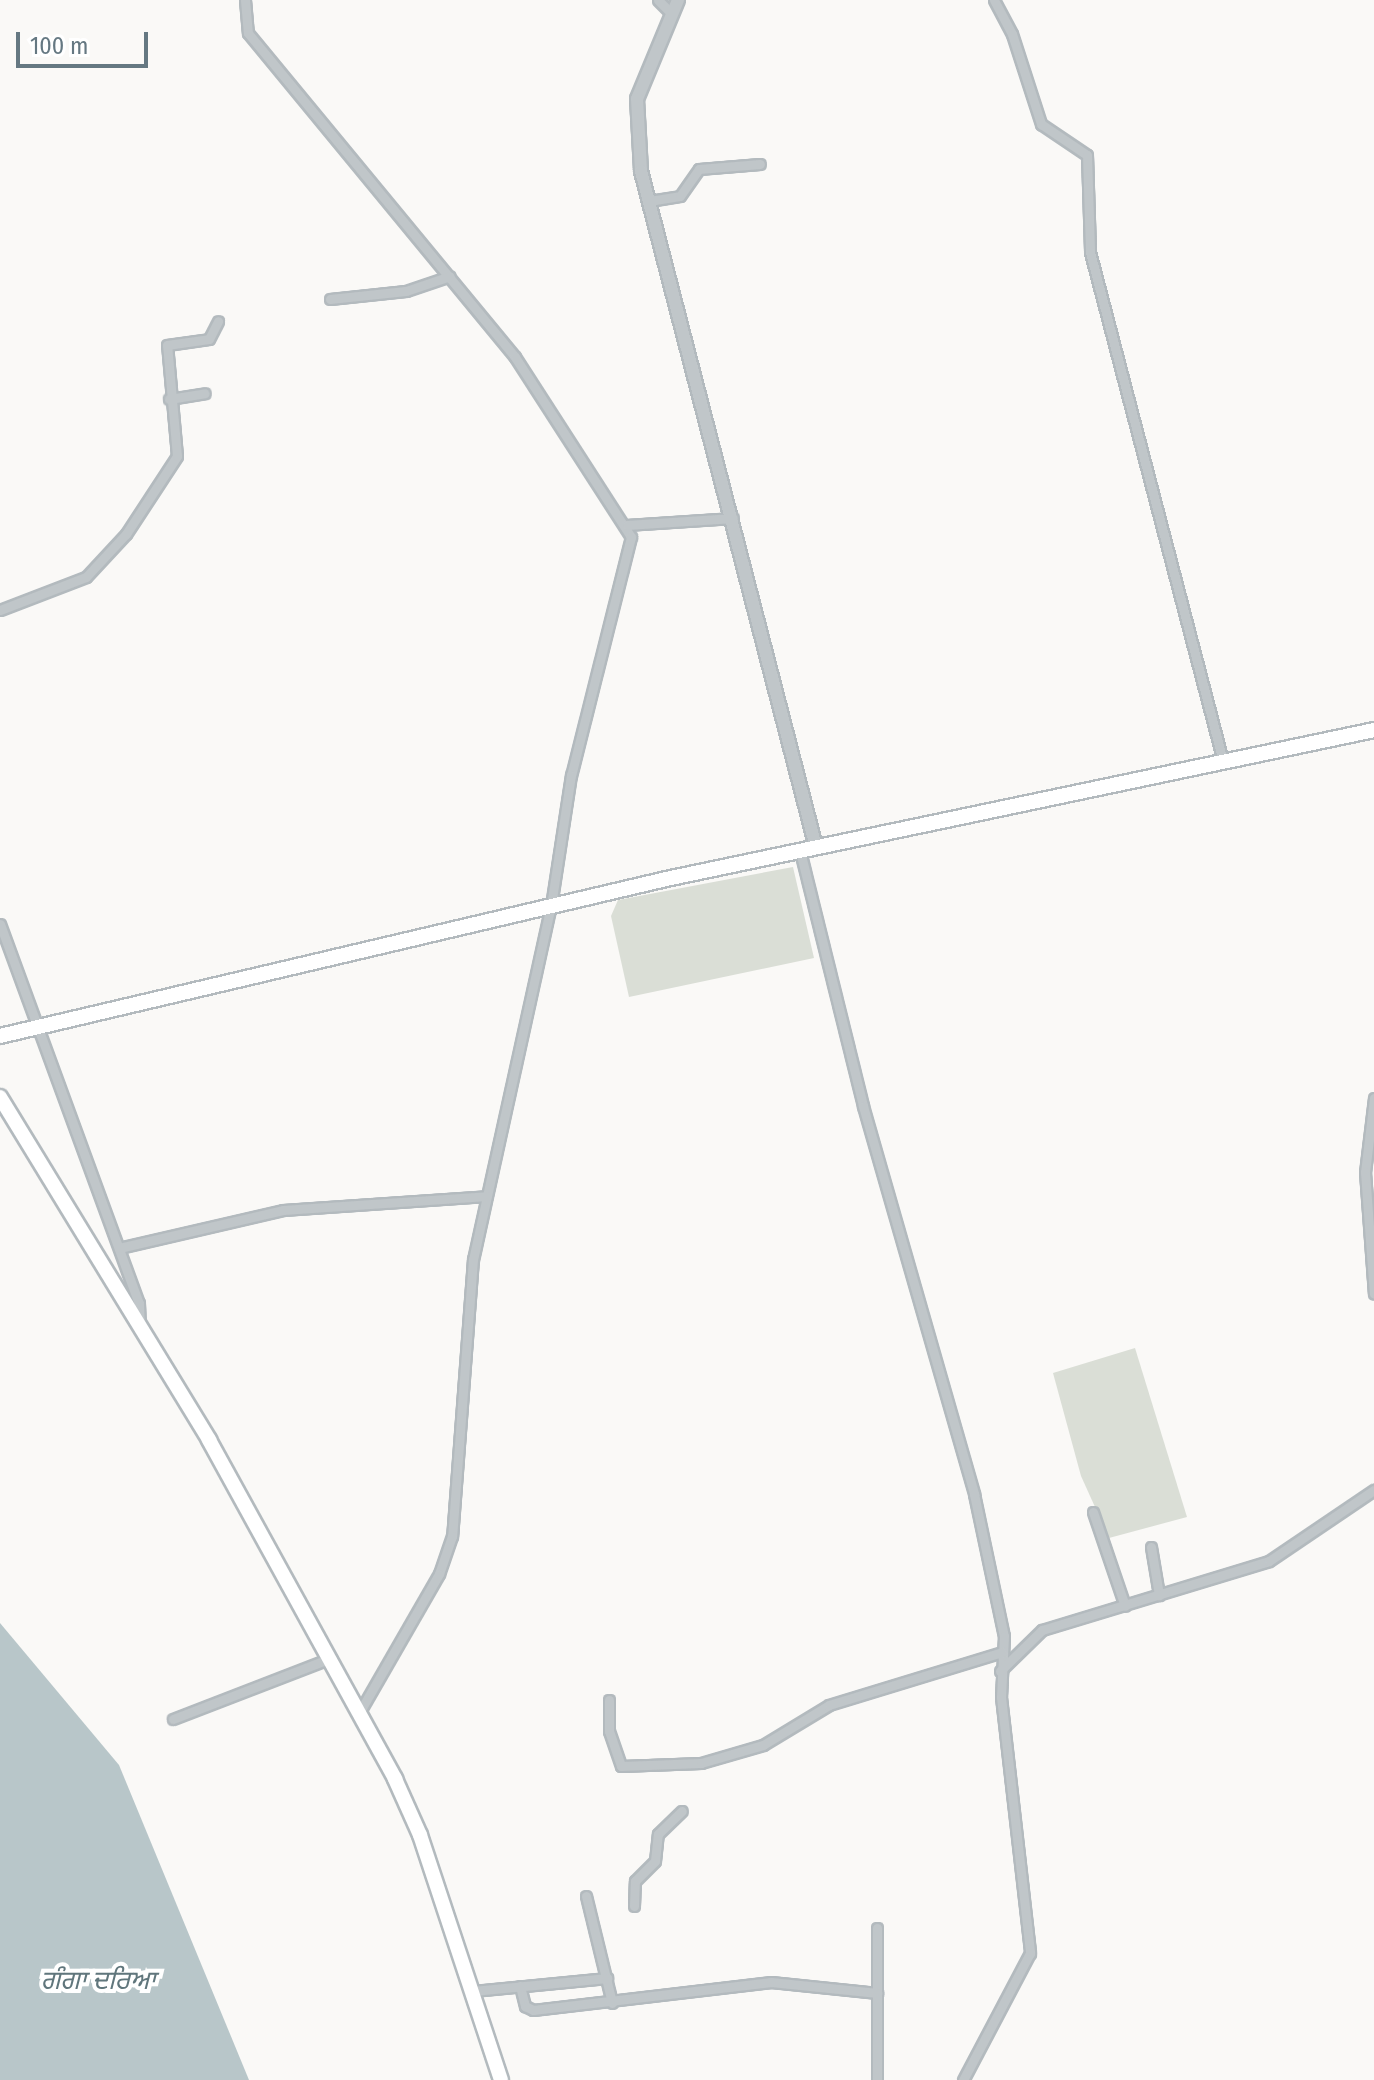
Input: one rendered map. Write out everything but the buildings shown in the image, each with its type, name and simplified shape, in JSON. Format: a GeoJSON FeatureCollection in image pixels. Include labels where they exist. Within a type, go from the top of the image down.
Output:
{"type":"FeatureCollection","features":[{"type":"Feature","properties":{"kind":"main road"},"geometry":{"type":"LineString","coordinates":[[0,1036],[551,905],[1374,730]]}},
{"type":"Feature","properties":{"kind":"main road"},"geometry":{"type":"LineString","coordinates":[[0,1097],[140,1327],[331,1658],[395,1779],[473,1991],[501,2080]]}},
{"type":"Feature","properties":{"kind":"street"},"geometry":{"type":"LineString","coordinates":[[245,0],[248,33],[275,70],[515,357],[627,525],[631,558],[571,775],[551,905],[473,1259],[452,1536],[439,1574],[359,1713]]}},
{"type":"Feature","properties":{"kind":"street"},"geometry":{"type":"LineString","coordinates":[[658,0],[671,13]]}},
{"type":"Feature","properties":{"kind":"street"},"geometry":{"type":"LineString","coordinates":[[678,0],[637,99],[635,132],[649,201],[816,847]]}},
{"type":"Feature","properties":{"kind":"street"},"geometry":{"type":"LineString","coordinates":[[994,0],[1012,34],[1041,124],[1087,155],[1090,252],[1223,761]]}},
{"type":"Feature","properties":{"kind":"street"},"geometry":{"type":"LineString","coordinates":[[649,201],[680,196],[699,169],[760,164]]}},
{"type":"Feature","properties":{"kind":"street"},"geometry":{"type":"LineString","coordinates":[[330,299],[406,291],[450,276]]}},
{"type":"Feature","properties":{"kind":"street"},"geometry":{"type":"LineString","coordinates":[[0,610],[74,585],[101,566],[174,465],[167,345],[209,339],[218,321]]}},
{"type":"Feature","properties":{"kind":"street"},"geometry":{"type":"LineString","coordinates":[[169,399],[205,393]]}},
{"type":"Feature","properties":{"kind":"street"},"geometry":{"type":"LineString","coordinates":[[627,525],[733,518]]}},
{"type":"Feature","properties":{"kind":"street"},"geometry":{"type":"LineString","coordinates":[[800,851],[863,1106],[974,1494],[1002,1652],[1000,1671],[1030,1953],[963,2080]]}},
{"type":"Feature","properties":{"kind":"street"},"geometry":{"type":"LineString","coordinates":[[0,924],[40,1026],[141,1309],[140,1327]]}},
{"type":"Feature","properties":{"kind":"street"},"geometry":{"type":"LineString","coordinates":[[1374,1098],[1365,1172],[1374,1294]]}},
{"type":"Feature","properties":{"kind":"street"},"geometry":{"type":"LineString","coordinates":[[119,1248],[283,1210],[487,1196]]}},
{"type":"Feature","properties":{"kind":"street"},"geometry":{"type":"LineString","coordinates":[[1000,1671],[1042,1630],[1279,1556],[1374,1490]]}},
{"type":"Feature","properties":{"kind":"street"},"geometry":{"type":"LineString","coordinates":[[1093,1512],[1125,1606]]}},
{"type":"Feature","properties":{"kind":"street"},"geometry":{"type":"LineString","coordinates":[[1151,1547],[1159,1595]]}},
{"type":"Feature","properties":{"kind":"street"},"geometry":{"type":"LineString","coordinates":[[609,1700],[618,1760],[632,1768],[701,1763],[753,1749],[807,1714],[1002,1652]]}},
{"type":"Feature","properties":{"kind":"street"},"geometry":{"type":"LineString","coordinates":[[173,1719],[331,1658]]}},
{"type":"Feature","properties":{"kind":"street"},"geometry":{"type":"LineString","coordinates":[[634,1906],[635,1881],[655,1861],[658,1834],[682,1811]]}},
{"type":"Feature","properties":{"kind":"street"},"geometry":{"type":"LineString","coordinates":[[586,1896],[612,2003]]}},
{"type":"Feature","properties":{"kind":"street"},"geometry":{"type":"LineString","coordinates":[[877,1928],[877,2080]]}},
{"type":"Feature","properties":{"kind":"street"},"geometry":{"type":"LineString","coordinates":[[473,1991],[607,1978]]}},
{"type":"Feature","properties":{"kind":"street"},"geometry":{"type":"LineString","coordinates":[[520,1986],[529,2009],[612,2003],[771,1982],[877,1993]]}},
{"type":"Feature","properties":{"kind":"shaded area"},"geometry":{"type":"Polygon","coordinates":[[[793,867],[814,958],[629,997],[611,916],[618,900],[793,867]]]}},
{"type":"Feature","properties":{"kind":"shaded area"},"geometry":{"type":"Polygon","coordinates":[[[1135,1348],[1187,1517],[1109,1538],[1081,1476],[1053,1373],[1135,1348]]]}},
{"type":"Feature","properties":{"kind":"water","name":"ਗੰਗਾ ਦਰਿਆ"},"geometry":{"type":"Polygon","coordinates":[[[0,1623],[119,1765],[249,2080],[0,2080],[0,1623]]]}}]}
